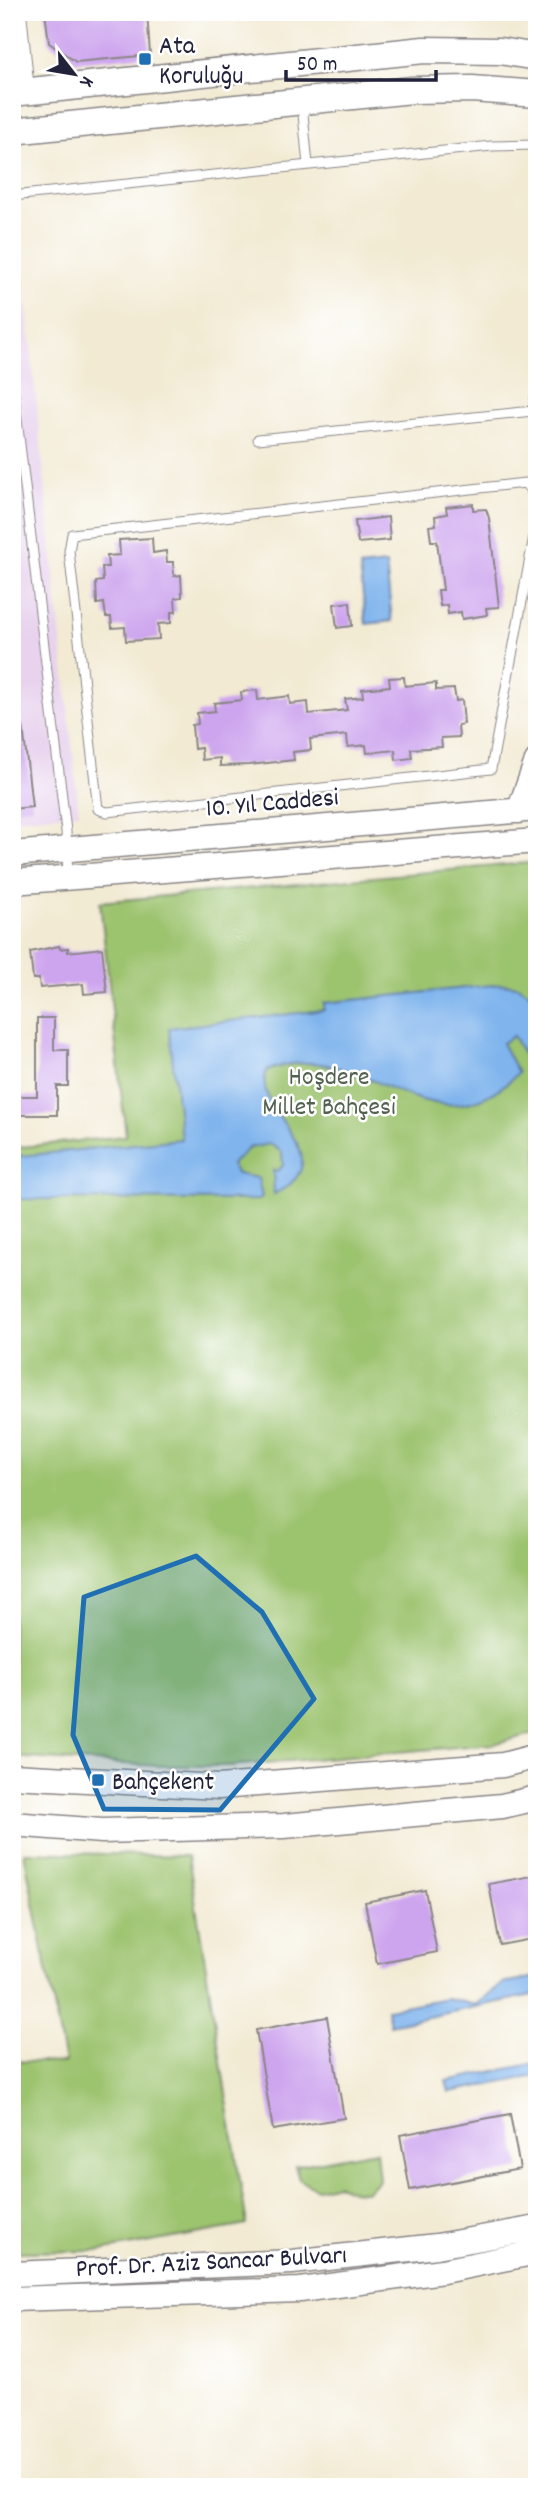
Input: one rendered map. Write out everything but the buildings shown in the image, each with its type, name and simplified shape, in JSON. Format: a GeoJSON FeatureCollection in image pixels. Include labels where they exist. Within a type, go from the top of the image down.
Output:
{"type":"FeatureCollection","features":[{"type":"Feature","properties":{"kind":"main road"},"geometry":{"type":"LineString","coordinates":[[19,92],[424,50],[500,51],[537,57]]}},
{"type":"Feature","properties":{"kind":"main road"},"geometry":{"type":"LineString","coordinates":[[12,131],[412,90],[537,93]]}},
{"type":"Feature","properties":{"kind":"street"},"geometry":{"type":"LineString","coordinates":[[17,12],[19,92]]}},
{"type":"Feature","properties":{"kind":"street"},"geometry":{"type":"LineString","coordinates":[[528,810],[537,761]]}},
{"type":"Feature","properties":{"kind":"street","name":"10. Yıl Caddesi"},"geometry":{"type":"LineString","coordinates":[[12,854],[528,810]]}},
{"type":"Feature","properties":{"kind":"street"},"geometry":{"type":"LineString","coordinates":[[12,882],[537,841]]}},
{"type":"Feature","properties":{"kind":"street"},"geometry":{"type":"LineString","coordinates":[[12,1776],[219,1787],[503,1765],[537,1756]]}},
{"type":"Feature","properties":{"kind":"street"},"geometry":{"type":"LineString","coordinates":[[12,1824],[102,1831],[284,1826],[502,1806],[537,1798]]}},
{"type":"Feature","properties":{"kind":"street","name":"Prof. Dr. Aziz Sancar Bulvarı"},"geometry":{"type":"LineString","coordinates":[[12,2274],[292,2262],[438,2246],[537,2228]]}},
{"type":"Feature","properties":{"kind":"street","name":"Prof. Dr. Aziz Sancar Bulvarı"},"geometry":{"type":"LineString","coordinates":[[12,2299],[300,2290],[443,2271],[537,2252]]}},
{"type":"Feature","properties":{"kind":"lane"},"geometry":{"type":"LineString","coordinates":[[302,101],[308,165]]}},
{"type":"Feature","properties":{"kind":"lane"},"geometry":{"type":"LineString","coordinates":[[12,196],[492,146],[537,145]]}},
{"type":"Feature","properties":{"kind":"lane"},"geometry":{"type":"LineString","coordinates":[[12,377],[68,849],[68,877]]}},
{"type":"Feature","properties":{"kind":"lane"},"geometry":{"type":"LineString","coordinates":[[258,439],[535,411],[537,385]]}},
{"type":"Feature","properties":{"kind":"lane"},"geometry":{"type":"LineString","coordinates":[[537,499],[524,483],[72,534],[69,551],[98,809],[107,812],[491,769],[537,520]]}},
{"type":"Feature","properties":{"kind":"highlighted area"},"geometry":{"type":"Polygon","coordinates":[[[196,1556],[262,1612],[314,1699],[220,1810],[104,1809],[73,1735],[84,1597],[196,1556]]]}},
{"type":"Feature","properties":{"kind":"shaded area"},"geometry":{"type":"Polygon","coordinates":[[[12,166],[79,813],[12,819],[12,166]]]}},
{"type":"Feature","properties":{"kind":"green space","name":"Hoşdere Millet Bahçesi"},"geometry":{"type":"Polygon","coordinates":[[[537,862],[537,1733],[493,1744],[228,1766],[158,1766],[12,1757],[12,1148],[126,1136],[100,902],[537,862]]]}},
{"type":"Feature","properties":{"kind":"green space"},"geometry":{"type":"Polygon","coordinates":[[[24,1852],[188,1856],[247,2225],[100,2251],[12,2252],[12,2061],[65,2063],[24,1852]]]}},
{"type":"Feature","properties":{"kind":"green space"},"geometry":{"type":"Polygon","coordinates":[[[376,2151],[379,2180],[366,2192],[351,2191],[338,2184],[317,2189],[299,2179],[295,2166],[376,2151]]]}},
{"type":"Feature","properties":{"kind":"water"},"geometry":{"type":"Polygon","coordinates":[[[386,564],[392,621],[366,624],[360,567],[386,564]]]}},
{"type":"Feature","properties":{"kind":"water"},"geometry":{"type":"Polygon","coordinates":[[[502,984],[518,986],[537,998],[537,1048],[528,1062],[513,1036],[502,1043],[518,1073],[486,1097],[455,1104],[425,1101],[334,1067],[301,1063],[267,1071],[265,1087],[300,1150],[302,1165],[294,1180],[274,1194],[273,1170],[278,1171],[283,1165],[282,1152],[270,1144],[249,1148],[231,1165],[237,1174],[258,1178],[262,1197],[259,1200],[12,1199],[12,1157],[181,1139],[169,1028],[324,1010],[324,1003],[502,984]]]}},
{"type":"Feature","properties":{"kind":"water"},"geometry":{"type":"Polygon","coordinates":[[[537,1977],[537,1994],[390,2025],[387,2009],[446,1998],[475,2005],[503,1983],[537,1977]]]}},
{"type":"Feature","properties":{"kind":"water"},"geometry":{"type":"Polygon","coordinates":[[[537,2063],[537,2076],[449,2092],[446,2081],[537,2063]]]}},
{"type":"Feature","properties":{"kind":"place","name":"Ata Koruluğu"},"geometry":{"type":"Point","coordinates":[145,59]}},
{"type":"Feature","properties":{"kind":"place","name":"Bahçekent"},"geometry":{"type":"Point","coordinates":[98,1780]}}]}
